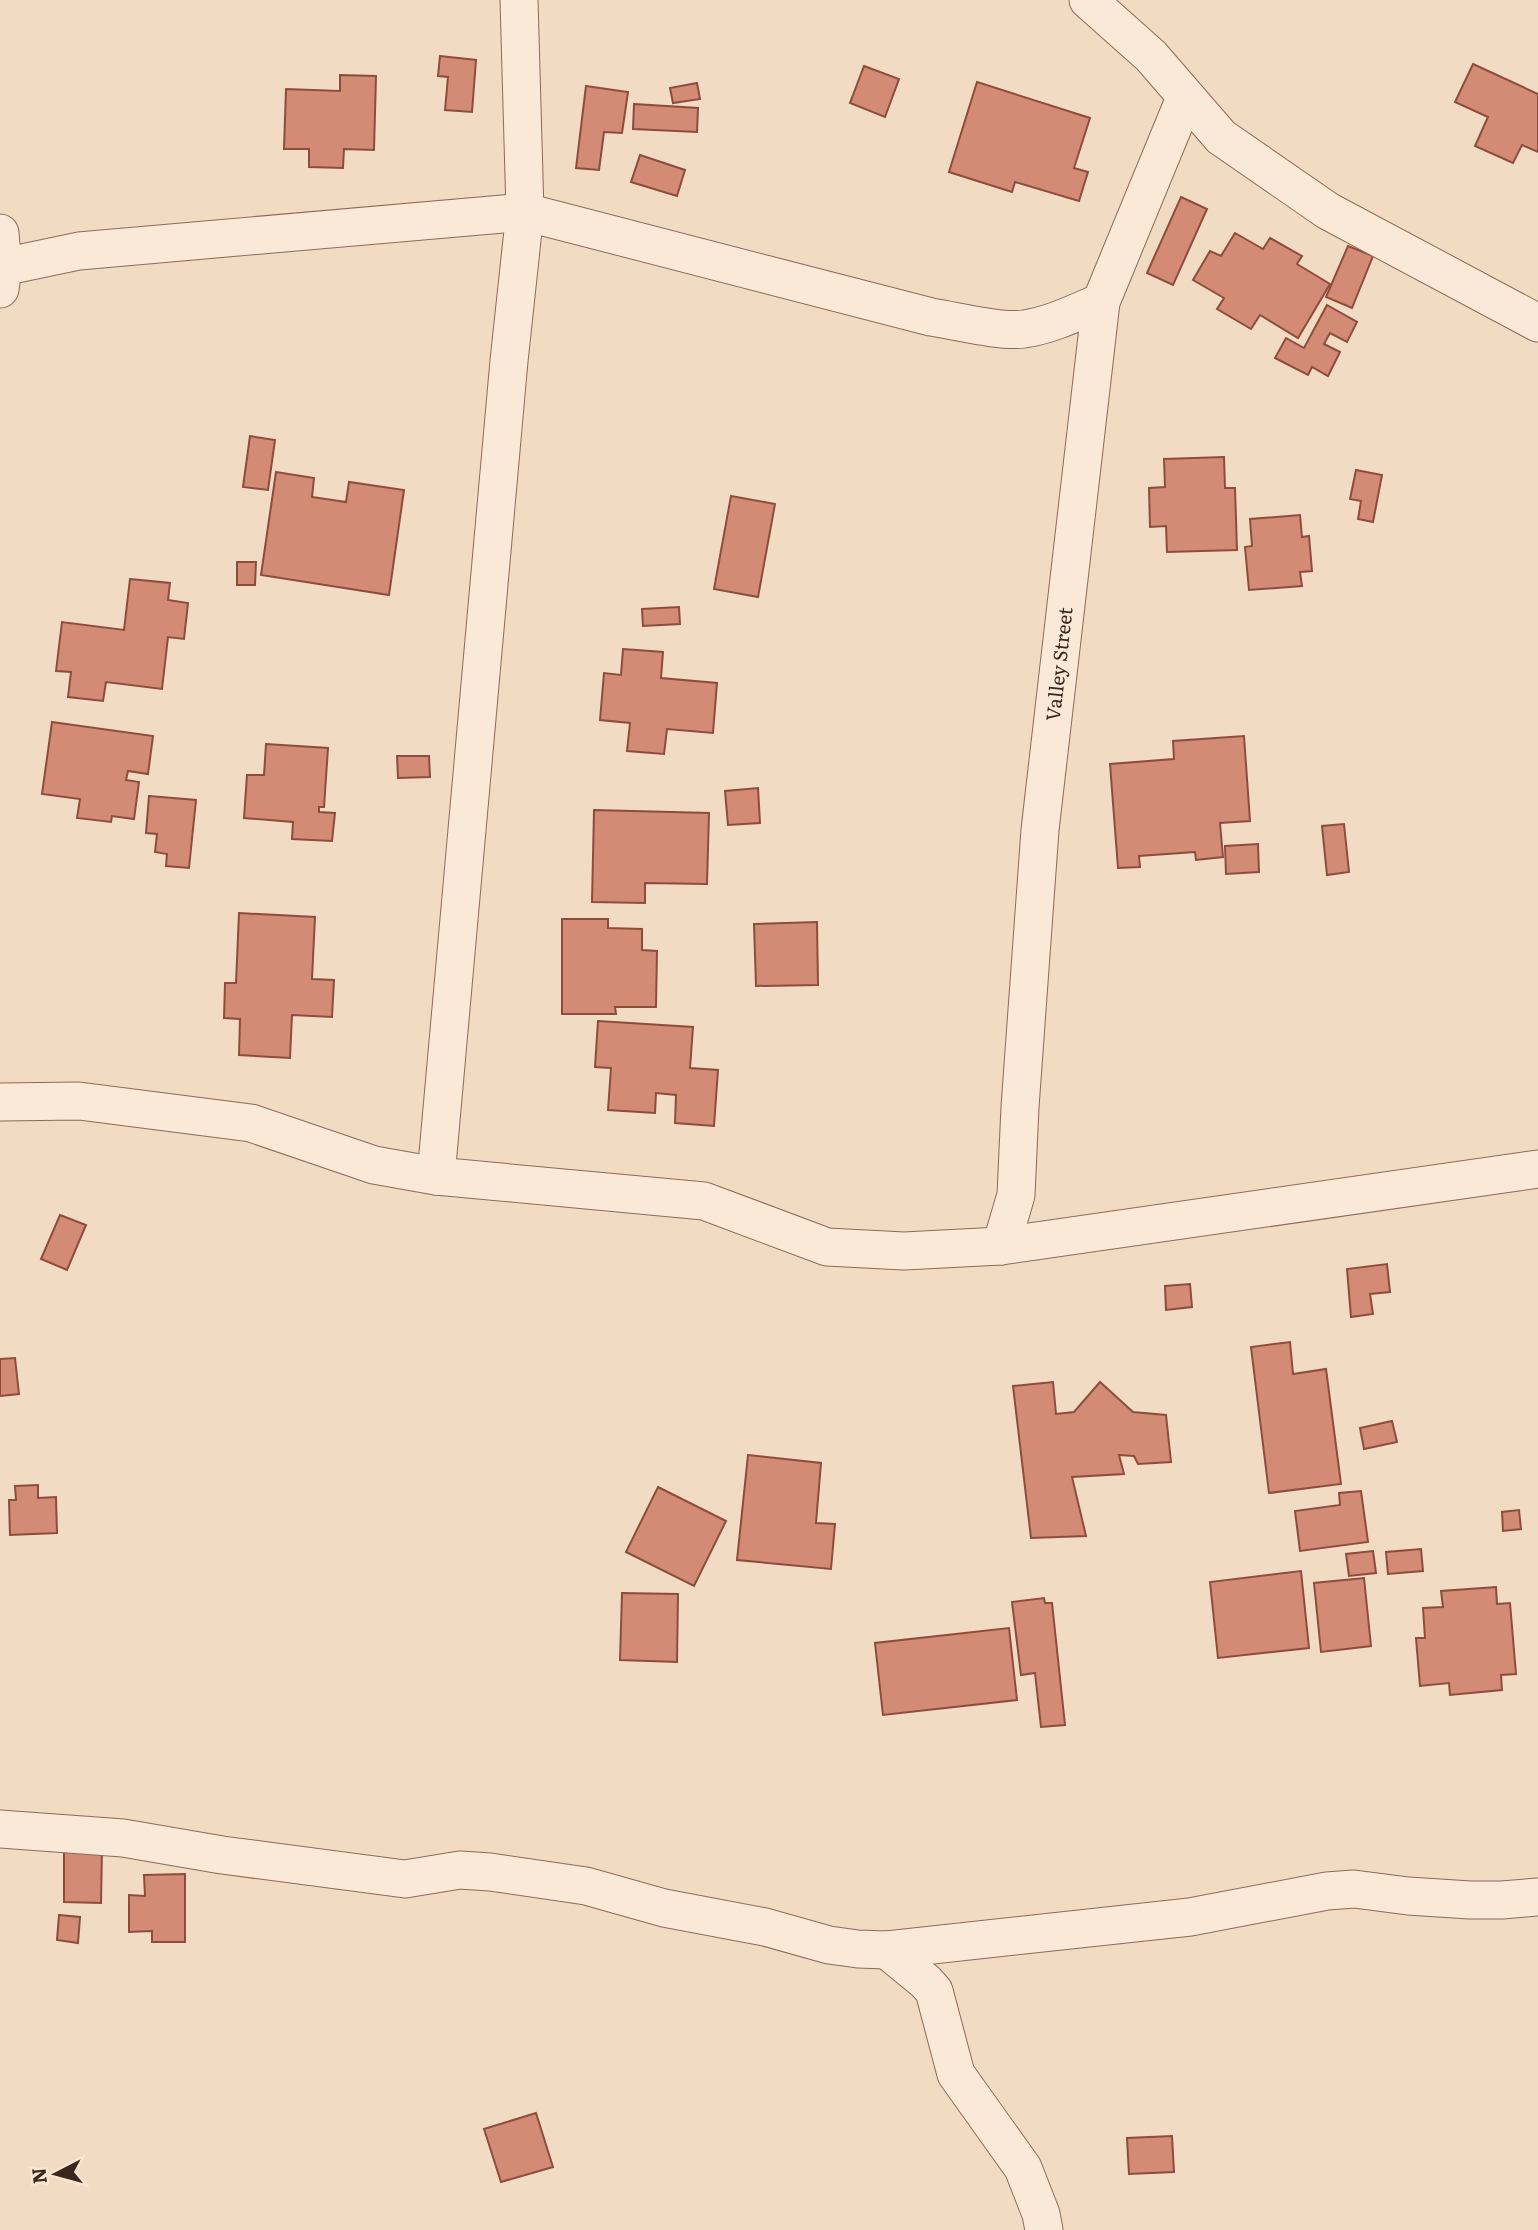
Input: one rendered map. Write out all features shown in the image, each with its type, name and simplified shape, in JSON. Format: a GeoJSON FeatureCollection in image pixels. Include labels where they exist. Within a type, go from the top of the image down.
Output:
{"type":"FeatureCollection","features":[{"type":"Feature","properties":{"kind":"street"},"geometry":{"type":"LineString","coordinates":[[436,1176],[509,361],[525,212],[519,0]]}},
{"type":"Feature","properties":{"kind":"street"},"geometry":{"type":"LineString","coordinates":[[1088,0],[1151,56],[1221,137],[1328,211],[1538,323]]}},
{"type":"Feature","properties":{"kind":"street","name":"Valley Street"},"geometry":{"type":"LineString","coordinates":[[1001,1246],[1016,1195],[1040,830],[1101,302],[1185,98]]}},
{"type":"Feature","properties":{"kind":"street"},"geometry":{"type":"LineString","coordinates":[[1,263],[79,251],[525,212],[932,317],[983,326],[1021,329],[1057,321],[1101,302]]}},
{"type":"Feature","properties":{"kind":"street"},"geometry":{"type":"LineString","coordinates":[[0,1101],[79,1101],[251,1123],[373,1165],[436,1176],[704,1200],[827,1247],[904,1251],[1001,1246],[1538,1169]]}},
{"type":"Feature","properties":{"kind":"street"},"geometry":{"type":"LineString","coordinates":[[0,1829],[122,1838],[222,1855],[405,1879],[460,1870],[490,1872],[586,1886],[664,1908],[765,1927],[829,1945],[887,1950],[1190,1917],[1327,1891],[1354,1889],[1470,1900],[1538,1896]]}},
{"type":"Feature","properties":{"kind":"street"},"geometry":{"type":"LineString","coordinates":[[887,1950],[933,1991],[938,2001],[951,2064],[1023,2168],[1041,2214],[1044,2230]]}},
{"type":"Feature","properties":{"kind":"building"},"geometry":{"type":"Polygon","coordinates":[[[440,56],[476,60],[472,112],[445,110],[448,77],[438,76],[440,56]]]}},
{"type":"Feature","properties":{"kind":"building"},"geometry":{"type":"Polygon","coordinates":[[[1473,64],[1538,94],[1538,152],[1522,145],[1513,163],[1475,146],[1488,117],[1455,102],[1473,64]]]}},
{"type":"Feature","properties":{"kind":"building"},"geometry":{"type":"Polygon","coordinates":[[[864,66],[899,79],[885,117],[850,103],[864,66]]]}},
{"type":"Feature","properties":{"kind":"building"},"geometry":{"type":"Polygon","coordinates":[[[340,75],[376,76],[374,150],[344,149],[343,168],[309,167],[309,149],[284,149],[286,89],[340,91],[340,75]]]}},
{"type":"Feature","properties":{"kind":"building"},"geometry":{"type":"Polygon","coordinates":[[[977,82],[1090,118],[1074,168],[1088,172],[1079,201],[1015,182],[1012,192],[949,172],[977,82]]]}},
{"type":"Feature","properties":{"kind":"building"},"geometry":{"type":"Polygon","coordinates":[[[697,83],[700,99],[673,103],[670,88],[697,83]]]}},
{"type":"Feature","properties":{"kind":"building"},"geometry":{"type":"Polygon","coordinates":[[[586,86],[628,92],[622,133],[604,132],[599,170],[576,168],[586,86]]]}},
{"type":"Feature","properties":{"kind":"building"},"geometry":{"type":"Polygon","coordinates":[[[634,104],[698,108],[697,132],[633,129],[634,104]]]}},
{"type":"Feature","properties":{"kind":"building"},"geometry":{"type":"Polygon","coordinates":[[[640,155],[685,170],[677,196],[631,182],[640,155]]]}},
{"type":"Feature","properties":{"kind":"building"},"geometry":{"type":"Polygon","coordinates":[[[1181,197],[1207,209],[1173,285],[1147,273],[1181,197]]]}},
{"type":"Feature","properties":{"kind":"building"},"geometry":{"type":"Polygon","coordinates":[[[1235,233],[1263,249],[1270,238],[1302,256],[1297,264],[1330,284],[1298,338],[1260,315],[1251,329],[1217,309],[1224,298],[1193,280],[1210,251],[1221,256],[1235,233]]]}},
{"type":"Feature","properties":{"kind":"building"},"geometry":{"type":"Polygon","coordinates":[[[1348,246],[1373,256],[1352,308],[1326,297],[1348,246]]]}},
{"type":"Feature","properties":{"kind":"building"},"geometry":{"type":"Polygon","coordinates":[[[1327,305],[1357,322],[1347,342],[1330,333],[1324,344],[1340,352],[1328,376],[1312,367],[1308,375],[1275,358],[1286,338],[1304,348],[1327,305]]]}},
{"type":"Feature","properties":{"kind":"building"},"geometry":{"type":"Polygon","coordinates":[[[250,436],[275,440],[268,490],[243,487],[250,436]]]}},
{"type":"Feature","properties":{"kind":"building"},"geometry":{"type":"Polygon","coordinates":[[[1224,457],[1225,488],[1235,488],[1237,550],[1167,552],[1166,526],[1150,527],[1149,488],[1165,487],[1164,459],[1224,457]]]}},
{"type":"Feature","properties":{"kind":"building"},"geometry":{"type":"Polygon","coordinates":[[[1356,470],[1382,475],[1373,522],[1358,519],[1361,501],[1350,499],[1356,470]]]}},
{"type":"Feature","properties":{"kind":"building"},"geometry":{"type":"Polygon","coordinates":[[[276,472],[314,478],[312,497],[346,502],[349,482],[404,490],[389,595],[261,575],[276,472]]]}},
{"type":"Feature","properties":{"kind":"building"},"geometry":{"type":"Polygon","coordinates":[[[731,496],[775,504],[758,597],[714,589],[731,496]]]}},
{"type":"Feature","properties":{"kind":"building"},"geometry":{"type":"Polygon","coordinates":[[[1300,515],[1302,537],[1309,536],[1312,571],[1300,572],[1302,586],[1249,590],[1245,547],[1252,546],[1250,519],[1300,515]]]}},
{"type":"Feature","properties":{"kind":"building"},"geometry":{"type":"Polygon","coordinates":[[[237,562],[256,562],[255,585],[237,585],[237,562]]]}},
{"type":"Feature","properties":{"kind":"building"},"geometry":{"type":"Polygon","coordinates":[[[130,579],[170,583],[168,600],[188,603],[184,639],[168,637],[162,689],[106,682],[103,701],[68,697],[71,672],[56,671],[62,622],[124,630],[130,579]]]}},
{"type":"Feature","properties":{"kind":"building"},"geometry":{"type":"Polygon","coordinates":[[[679,607],[680,624],[643,626],[642,609],[679,607]]]}},
{"type":"Feature","properties":{"kind":"building"},"geometry":{"type":"Polygon","coordinates":[[[623,649],[663,652],[661,678],[717,683],[713,733],[667,729],[664,754],[627,751],[630,723],[600,720],[604,673],[621,675],[623,649]]]}},
{"type":"Feature","properties":{"kind":"building"},"geometry":{"type":"Polygon","coordinates":[[[52,722],[153,736],[148,774],[128,771],[126,780],[139,782],[134,819],[112,816],[111,822],[77,818],[80,799],[42,794],[52,722]]]}},
{"type":"Feature","properties":{"kind":"building"},"geometry":{"type":"Polygon","coordinates":[[[1244,736],[1250,821],[1220,823],[1223,857],[1196,860],[1195,852],[1139,856],[1140,867],[1118,868],[1110,764],[1174,759],[1173,741],[1244,736]]]}},
{"type":"Feature","properties":{"kind":"building"},"geometry":{"type":"Polygon","coordinates":[[[266,744],[328,748],[324,807],[319,807],[319,812],[335,813],[332,841],[292,839],[293,822],[244,818],[247,775],[264,775],[266,744]]]}},
{"type":"Feature","properties":{"kind":"building"},"geometry":{"type":"Polygon","coordinates":[[[397,756],[429,756],[430,777],[398,778],[397,756]]]}},
{"type":"Feature","properties":{"kind":"building"},"geometry":{"type":"Polygon","coordinates":[[[758,788],[760,823],[728,825],[725,791],[758,788]]]}},
{"type":"Feature","properties":{"kind":"building"},"geometry":{"type":"Polygon","coordinates":[[[149,796],[196,800],[189,868],[166,866],[167,854],[155,852],[157,834],[146,833],[149,796]]]}},
{"type":"Feature","properties":{"kind":"building"},"geometry":{"type":"Polygon","coordinates":[[[594,810],[709,813],[707,884],[645,883],[645,903],[592,902],[594,810]]]}},
{"type":"Feature","properties":{"kind":"building"},"geometry":{"type":"Polygon","coordinates":[[[1344,824],[1349,872],[1327,875],[1322,826],[1344,824]]]}},
{"type":"Feature","properties":{"kind":"building"},"geometry":{"type":"Polygon","coordinates":[[[1258,844],[1259,872],[1226,874],[1225,846],[1258,844]]]}},
{"type":"Feature","properties":{"kind":"building"},"geometry":{"type":"Polygon","coordinates":[[[239,913],[315,917],[312,979],[334,980],[332,1017],[292,1015],[290,1058],[239,1055],[240,1019],[224,1018],[225,983],[236,983],[239,913]]]}},
{"type":"Feature","properties":{"kind":"building"},"geometry":{"type":"Polygon","coordinates":[[[562,919],[608,919],[608,928],[642,929],[642,950],[657,951],[656,1007],[615,1007],[616,1014],[562,1014],[562,919]]]}},
{"type":"Feature","properties":{"kind":"building"},"geometry":{"type":"Polygon","coordinates":[[[817,922],[818,985],[756,986],[754,924],[817,922]]]}},
{"type":"Feature","properties":{"kind":"building"},"geometry":{"type":"Polygon","coordinates":[[[598,1021],[693,1027],[690,1068],[718,1070],[714,1126],[675,1123],[676,1095],[656,1093],[655,1113],[608,1110],[611,1068],[595,1067],[598,1021]]]}},
{"type":"Feature","properties":{"kind":"building"},"geometry":{"type":"Polygon","coordinates":[[[60,1215],[86,1225],[67,1270],[41,1259],[60,1215]]]}},
{"type":"Feature","properties":{"kind":"building"},"geometry":{"type":"Polygon","coordinates":[[[1387,1264],[1390,1292],[1370,1294],[1373,1314],[1351,1317],[1347,1269],[1387,1264]]]}},
{"type":"Feature","properties":{"kind":"building"},"geometry":{"type":"Polygon","coordinates":[[[1190,1284],[1192,1307],[1166,1310],[1165,1286],[1190,1284]]]}},
{"type":"Feature","properties":{"kind":"building"},"geometry":{"type":"Polygon","coordinates":[[[1290,1342],[1293,1374],[1326,1369],[1341,1484],[1269,1493],[1251,1347],[1290,1342]]]}},
{"type":"Feature","properties":{"kind":"building"},"geometry":{"type":"Polygon","coordinates":[[[15,1358],[19,1394],[0,1396],[0,1359],[15,1358]]]}},
{"type":"Feature","properties":{"kind":"building"},"geometry":{"type":"Polygon","coordinates":[[[1053,1382],[1056,1414],[1074,1412],[1100,1382],[1133,1412],[1166,1415],[1171,1462],[1138,1464],[1134,1456],[1119,1455],[1124,1474],[1072,1477],[1086,1536],[1031,1538],[1013,1386],[1053,1382]]]}},
{"type":"Feature","properties":{"kind":"building"},"geometry":{"type":"Polygon","coordinates":[[[1392,1421],[1397,1442],[1364,1449],[1360,1428],[1392,1421]]]}},
{"type":"Feature","properties":{"kind":"building"},"geometry":{"type":"Polygon","coordinates":[[[748,1455],[821,1463],[816,1523],[835,1524],[831,1569],[737,1560],[748,1455]]]}},
{"type":"Feature","properties":{"kind":"building"},"geometry":{"type":"Polygon","coordinates":[[[38,1485],[38,1498],[56,1497],[57,1533],[10,1535],[9,1500],[16,1500],[15,1486],[38,1485]]]}},
{"type":"Feature","properties":{"kind":"building"},"geometry":{"type":"Polygon","coordinates":[[[658,1487],[726,1521],[694,1586],[626,1552],[658,1487]]]}},
{"type":"Feature","properties":{"kind":"building"},"geometry":{"type":"Polygon","coordinates":[[[1361,1491],[1368,1542],[1300,1551],[1295,1511],[1340,1505],[1339,1493],[1361,1491]]]}},
{"type":"Feature","properties":{"kind":"building"},"geometry":{"type":"Polygon","coordinates":[[[1519,1510],[1521,1529],[1503,1531],[1502,1512],[1519,1510]]]}},
{"type":"Feature","properties":{"kind":"building"},"geometry":{"type":"Polygon","coordinates":[[[1421,1549],[1423,1571],[1388,1574],[1386,1552],[1421,1549]]]}},
{"type":"Feature","properties":{"kind":"building"},"geometry":{"type":"Polygon","coordinates":[[[1373,1551],[1376,1573],[1349,1576],[1346,1554],[1373,1551]]]}},
{"type":"Feature","properties":{"kind":"building"},"geometry":{"type":"Polygon","coordinates":[[[1301,1571],[1309,1648],[1218,1658],[1210,1582],[1301,1571]]]}},
{"type":"Feature","properties":{"kind":"building"},"geometry":{"type":"Polygon","coordinates":[[[1364,1578],[1371,1646],[1321,1652],[1314,1583],[1364,1578]]]}},
{"type":"Feature","properties":{"kind":"building"},"geometry":{"type":"Polygon","coordinates":[[[1496,1587],[1497,1604],[1510,1603],[1516,1674],[1501,1675],[1502,1690],[1450,1695],[1449,1683],[1420,1686],[1416,1638],[1425,1638],[1423,1608],[1443,1607],[1441,1591],[1496,1587]]]}},
{"type":"Feature","properties":{"kind":"building"},"geometry":{"type":"Polygon","coordinates":[[[622,1593],[678,1594],[677,1662],[620,1660],[622,1593]]]}},
{"type":"Feature","properties":{"kind":"building"},"geometry":{"type":"Polygon","coordinates":[[[1044,1598],[1045,1603],[1052,1603],[1065,1725],[1041,1727],[1035,1673],[1021,1675],[1012,1602],[1044,1598]]]}},
{"type":"Feature","properties":{"kind":"building"},"geometry":{"type":"Polygon","coordinates":[[[1009,1628],[1017,1700],[883,1715],[875,1643],[1009,1628]]]}},
{"type":"Feature","properties":{"kind":"building"},"geometry":{"type":"Polygon","coordinates":[[[64,1848],[102,1848],[101,1903],[64,1902],[64,1848]]]}},
{"type":"Feature","properties":{"kind":"building"},"geometry":{"type":"Polygon","coordinates":[[[185,1874],[185,1942],[152,1942],[152,1931],[129,1932],[129,1895],[145,1896],[144,1875],[185,1874]]]}},
{"type":"Feature","properties":{"kind":"building"},"geometry":{"type":"Polygon","coordinates":[[[59,1915],[80,1917],[78,1943],[57,1940],[59,1915]]]}},
{"type":"Feature","properties":{"kind":"building"},"geometry":{"type":"Polygon","coordinates":[[[536,2113],[553,2167],[501,2182],[484,2129],[536,2113]]]}},
{"type":"Feature","properties":{"kind":"building"},"geometry":{"type":"Polygon","coordinates":[[[1172,2136],[1174,2172],[1129,2174],[1127,2138],[1172,2136]]]}}]}
